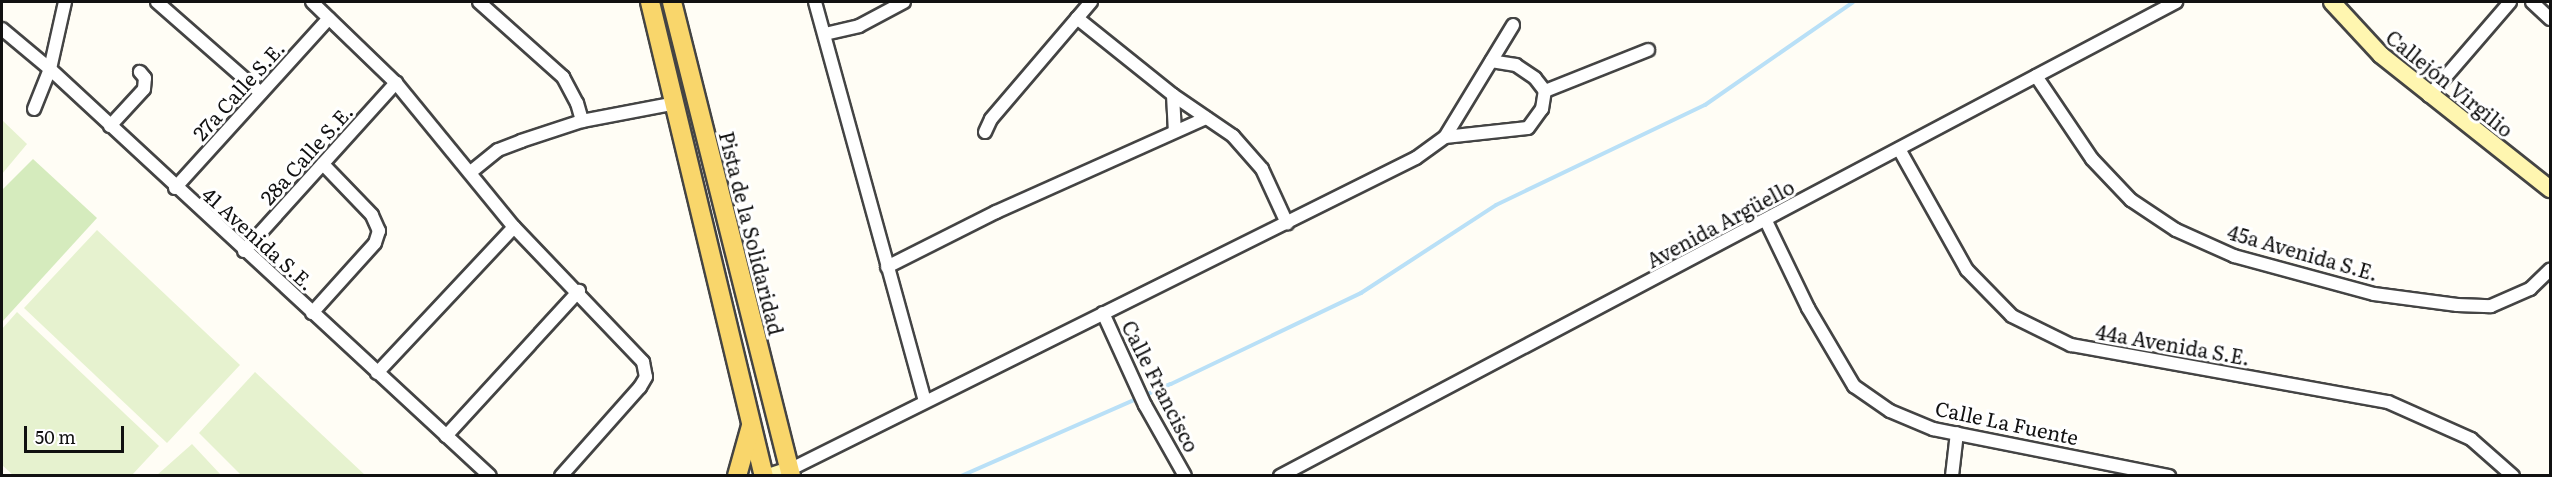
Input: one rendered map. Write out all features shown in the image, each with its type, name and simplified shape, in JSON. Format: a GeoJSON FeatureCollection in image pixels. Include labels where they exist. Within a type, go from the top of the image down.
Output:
{"type":"FeatureCollection","features":[{"type":"Feature","properties":{"kind":"main road"},"geometry":{"type":"LineString","coordinates":[[650,2],[764,476]]}},
{"type":"Feature","properties":{"kind":"main road","name":"Pista de la Solidaridad"},"geometry":{"type":"LineString","coordinates":[[672,2],[789,474]]}},
{"type":"Feature","properties":{"kind":"main road"},"geometry":{"type":"LineString","coordinates":[[737,476],[751,424]]}},
{"type":"Feature","properties":{"kind":"street"},"geometry":{"type":"LineString","coordinates":[[34,109],[50,69],[65,2]]}},
{"type":"Feature","properties":{"kind":"street"},"geometry":{"type":"LineString","coordinates":[[157,2],[261,93]]}},
{"type":"Feature","properties":{"kind":"street"},"geometry":{"type":"LineString","coordinates":[[312,2],[396,83],[472,171],[514,227],[579,291],[643,362],[646,377],[561,476]]}},
{"type":"Feature","properties":{"kind":"street"},"geometry":{"type":"LineString","coordinates":[[479,2],[563,77],[577,103],[582,121]]}},
{"type":"Feature","properties":{"kind":"street"},"geometry":{"type":"LineString","coordinates":[[815,2],[925,400]]}},
{"type":"Feature","properties":{"kind":"street"},"geometry":{"type":"LineString","coordinates":[[825,34],[860,26],[904,2]]}},
{"type":"Feature","properties":{"kind":"street"},"geometry":{"type":"LineString","coordinates":[[985,132],[991,119],[1091,2]]}},
{"type":"Feature","properties":{"kind":"street","name":"Avenida Argüello"},"geometry":{"type":"LineString","coordinates":[[1280,476],[1766,221],[2176,2]]}},
{"type":"Feature","properties":{"kind":"street","name":"Callejón Virgilio"},"geometry":{"type":"LineString","coordinates":[[2332,2],[2356,32],[2429,96],[2550,189]]}},
{"type":"Feature","properties":{"kind":"street"},"geometry":{"type":"LineString","coordinates":[[2429,96],[2510,2]]}},
{"type":"Feature","properties":{"kind":"street"},"geometry":{"type":"LineString","coordinates":[[2532,2],[2550,19]]}},
{"type":"Feature","properties":{"kind":"street","name":"27a Calle S.E."},"geometry":{"type":"LineString","coordinates":[[175,188],[329,18]]}},
{"type":"Feature","properties":{"kind":"street"},"geometry":{"type":"LineString","coordinates":[[1077,18],[1173,95],[1233,136],[1262,169],[1287,223]]}},
{"type":"Feature","properties":{"kind":"street"},"geometry":{"type":"LineString","coordinates":[[771,476],[789,474],[925,400],[1416,158],[1446,137],[1513,25]]}},
{"type":"Feature","properties":{"kind":"street","name":"41 Avenida S.E."},"geometry":{"type":"LineString","coordinates":[[2,29],[50,69],[175,188],[490,476]]}},
{"type":"Feature","properties":{"kind":"street"},"geometry":{"type":"LineString","coordinates":[[1545,91],[1648,50]]}},
{"type":"Feature","properties":{"kind":"street"},"geometry":{"type":"LineString","coordinates":[[1446,137],[1528,128],[1542,109],[1545,91],[1535,78],[1516,64],[1491,61]]}},
{"type":"Feature","properties":{"kind":"street"},"geometry":{"type":"LineString","coordinates":[[110,126],[144,89],[146,78],[140,72]]}},
{"type":"Feature","properties":{"kind":"street","name":"45a Avenida S.E."},"geometry":{"type":"LineString","coordinates":[[2036,76],[2092,159],[2130,200],[2176,230],[2234,256],[2374,294],[2457,305],[2491,306],[2530,289],[2550,270]]}},
{"type":"Feature","properties":{"kind":"street","name":"28a Calle S.E."},"geometry":{"type":"LineString","coordinates":[[244,251],[396,83]]}},
{"type":"Feature","properties":{"kind":"street"},"geometry":{"type":"LineString","coordinates":[[1173,95],[1175,130]]}},
{"type":"Feature","properties":{"kind":"street"},"geometry":{"type":"LineString","coordinates":[[472,171],[498,150],[582,121],[676,103]]}},
{"type":"Feature","properties":{"kind":"street"},"geometry":{"type":"LineString","coordinates":[[887,267],[1175,130],[1206,118]]}},
{"type":"Feature","properties":{"kind":"street","name":"44a Avenida S.E."},"geometry":{"type":"LineString","coordinates":[[1899,149],[1967,270],[2012,316],[2071,345],[2388,402],[2471,439],[2513,476]]}},
{"type":"Feature","properties":{"kind":"street"},"geometry":{"type":"LineString","coordinates":[[312,313],[375,243],[379,231],[372,215],[323,164]]}},
{"type":"Feature","properties":{"kind":"street","name":"Calle La Fuente"},"geometry":{"type":"LineString","coordinates":[[1766,221],[1808,308],[1854,386],[1890,411],[1933,429],[2169,476]]}},
{"type":"Feature","properties":{"kind":"street"},"geometry":{"type":"LineString","coordinates":[[377,373],[514,227]]}},
{"type":"Feature","properties":{"kind":"street"},"geometry":{"type":"LineString","coordinates":[[446,435],[579,291]]}},
{"type":"Feature","properties":{"kind":"street","name":"Calle Francisco"},"geometry":{"type":"LineString","coordinates":[[1103,313],[1145,405],[1185,476]]}},
{"type":"Feature","properties":{"kind":"street"},"geometry":{"type":"LineString","coordinates":[[1952,476],[1957,433]]}},
{"type":"Feature","properties":{"kind":"green space"},"geometry":{"type":"Polygon","coordinates":[[[2,120],[27,144],[2,174],[2,120]]]}},
{"type":"Feature","properties":{"kind":"green space"},"geometry":{"type":"Polygon","coordinates":[[[33,159],[97,218],[2,322],[2,190],[33,159]]]}},
{"type":"Feature","properties":{"kind":"green space"},"geometry":{"type":"Polygon","coordinates":[[[97,230],[240,365],[167,443],[24,308],[97,230]]]}},
{"type":"Feature","properties":{"kind":"green space"},"geometry":{"type":"Polygon","coordinates":[[[17,312],[159,446],[132,475],[13,475],[2,465],[2,329],[17,312]]]}},
{"type":"Feature","properties":{"kind":"green space"},"geometry":{"type":"Polygon","coordinates":[[[255,372],[365,475],[241,475],[199,433],[255,372]]]}},
{"type":"Feature","properties":{"kind":"green space"},"geometry":{"type":"Polygon","coordinates":[[[192,444],[221,475],[157,475],[192,444]]]}},
{"type":"Feature","properties":{"kind":"waterway"},"geometry":{"type":"LineString","coordinates":[[961,476],[1171,384],[1361,293],[1496,205],[1705,105],[1853,2]]}}]}
